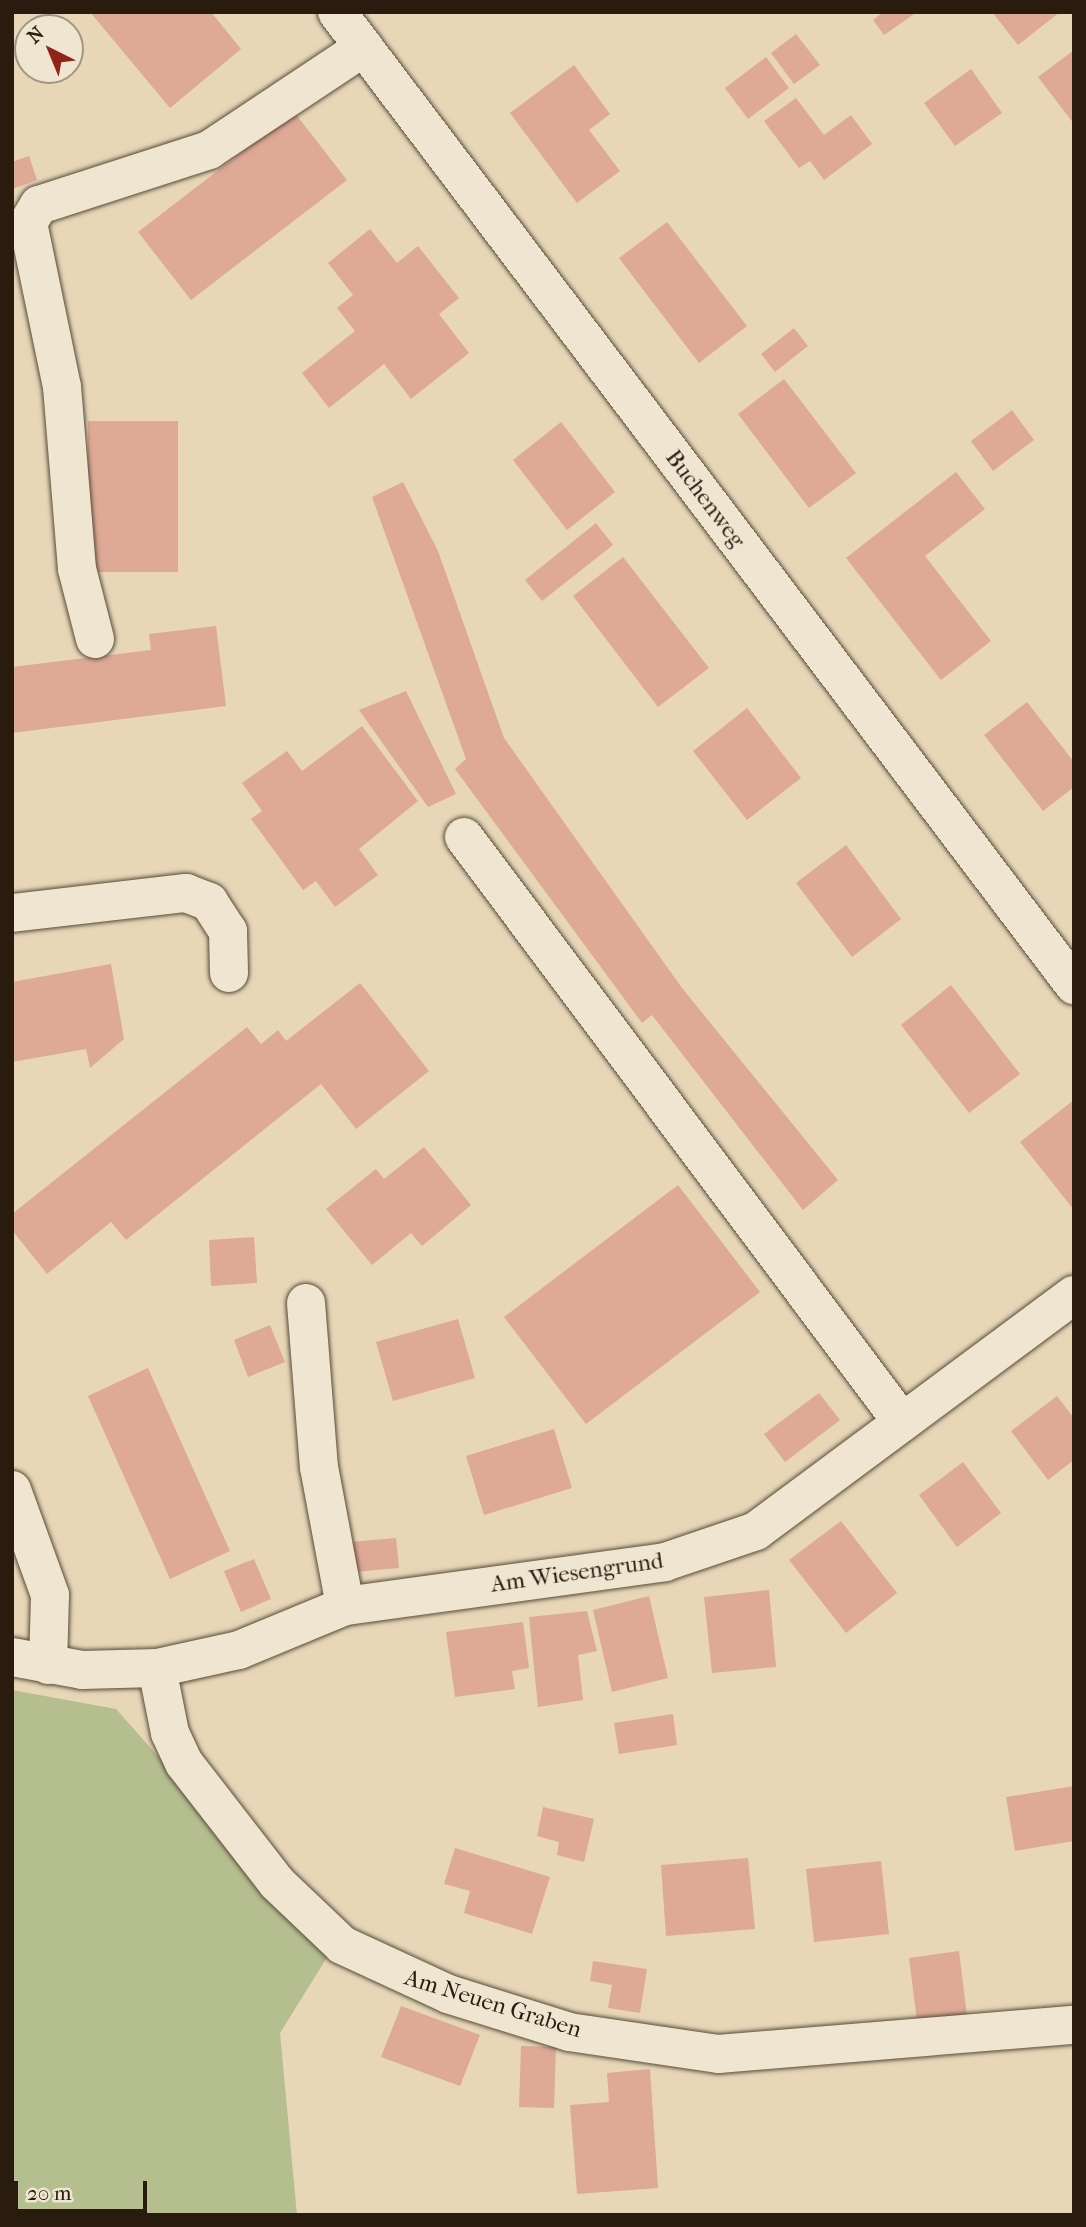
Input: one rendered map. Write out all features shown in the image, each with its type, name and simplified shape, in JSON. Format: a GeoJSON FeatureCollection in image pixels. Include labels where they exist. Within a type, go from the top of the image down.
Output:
{"type":"FeatureCollection","features":[{"type":"Feature","properties":{"kind":"street","name":"Buchenweg"},"geometry":{"type":"LineString","coordinates":[[337,12],[1074,985]]}},
{"type":"Feature","properties":{"kind":"street"},"geometry":{"type":"LineString","coordinates":[[95,639],[76,569],[62,387],[28,223],[38,205],[209,150],[363,47]]}},
{"type":"Feature","properties":{"kind":"street"},"geometry":{"type":"LineString","coordinates":[[464,837],[902,1422]]}},
{"type":"Feature","properties":{"kind":"street"},"geometry":{"type":"LineString","coordinates":[[12,913],[186,893],[209,902],[228,931],[229,973]]}},
{"type":"Feature","properties":{"kind":"street","name":"Am Wiesengrund"},"geometry":{"type":"LineString","coordinates":[[30,1661],[157,1668],[239,1650],[345,1606],[665,1562],[756,1531],[1074,1295]]}},
{"type":"Feature","properties":{"kind":"street"},"geometry":{"type":"LineString","coordinates":[[306,1303],[318,1467],[345,1606]]}},
{"type":"Feature","properties":{"kind":"street"},"geometry":{"type":"LineString","coordinates":[[12,1490],[50,1595],[30,1661]]}},
{"type":"Feature","properties":{"kind":"street","name":"Am Neuen Graben"},"geometry":{"type":"LineString","coordinates":[[157,1668],[170,1733],[184,1763],[277,1883],[342,1945],[448,1994],[569,2032],[718,2054],[1074,2025]]}},
{"type":"Feature","properties":{"kind":"green space"},"geometry":{"type":"Polygon","coordinates":[[[12,1690],[116,1709],[331,1951],[280,2033],[297,2215],[12,2215],[12,1690]]]}},
{"type":"Feature","properties":{"kind":"building"},"geometry":{"type":"Polygon","coordinates":[[[90,12],[211,12],[241,49],[170,108],[90,12]]]}},
{"type":"Feature","properties":{"kind":"building"},"geometry":{"type":"Polygon","coordinates":[[[883,12],[917,12],[884,35],[873,20],[883,12]]]}},
{"type":"Feature","properties":{"kind":"building"},"geometry":{"type":"Polygon","coordinates":[[[992,12],[1060,12],[1018,45],[992,12]]]}},
{"type":"Feature","properties":{"kind":"building"},"geometry":{"type":"Polygon","coordinates":[[[796,34],[820,65],[794,84],[771,53],[796,34]]]}},
{"type":"Feature","properties":{"kind":"building"},"geometry":{"type":"Polygon","coordinates":[[[1074,50],[1074,124],[1038,77],[1074,50]]]}},
{"type":"Feature","properties":{"kind":"building"},"geometry":{"type":"Polygon","coordinates":[[[766,57],[789,88],[748,119],[725,88],[766,57]]]}},
{"type":"Feature","properties":{"kind":"building"},"geometry":{"type":"Polygon","coordinates":[[[574,65],[610,114],[589,130],[620,171],[577,203],[510,113],[574,65]]]}},
{"type":"Feature","properties":{"kind":"building"},"geometry":{"type":"Polygon","coordinates":[[[971,69],[1002,113],[955,146],[924,103],[971,69]]]}},
{"type":"Feature","properties":{"kind":"building"},"geometry":{"type":"Polygon","coordinates":[[[796,98],[824,135],[851,115],[872,144],[824,180],[810,161],[799,168],[764,121],[796,98]]]}},
{"type":"Feature","properties":{"kind":"building"},"geometry":{"type":"Polygon","coordinates":[[[294,112],[347,180],[191,300],[138,232],[294,112]]]}},
{"type":"Feature","properties":{"kind":"building"},"geometry":{"type":"Polygon","coordinates":[[[29,156],[37,180],[12,189],[12,162],[29,156]]]}},
{"type":"Feature","properties":{"kind":"building"},"geometry":{"type":"Polygon","coordinates":[[[667,222],[747,326],[699,363],[619,258],[667,222]]]}},
{"type":"Feature","properties":{"kind":"building"},"geometry":{"type":"Polygon","coordinates":[[[370,229],[397,263],[418,246],[459,298],[439,314],[469,353],[411,399],[384,364],[329,408],[302,373],[355,331],[337,308],[353,295],[328,263],[370,229]]]}},
{"type":"Feature","properties":{"kind":"building"},"geometry":{"type":"Polygon","coordinates":[[[794,328],[808,346],[775,372],[761,354],[794,328]]]}},
{"type":"Feature","properties":{"kind":"building"},"geometry":{"type":"Polygon","coordinates":[[[784,379],[856,473],[809,508],[738,414],[784,379]]]}},
{"type":"Feature","properties":{"kind":"building"},"geometry":{"type":"Polygon","coordinates":[[[1012,410],[1034,440],[993,471],[971,441],[1012,410]]]}},
{"type":"Feature","properties":{"kind":"building"},"geometry":{"type":"Polygon","coordinates":[[[88,421],[178,421],[178,572],[88,572],[88,421]]]}},
{"type":"Feature","properties":{"kind":"building"},"geometry":{"type":"Polygon","coordinates":[[[561,422],[615,492],[567,530],[513,460],[561,422]]]}},
{"type":"Feature","properties":{"kind":"building"},"geometry":{"type":"Polygon","coordinates":[[[956,472],[985,509],[925,556],[991,641],[941,680],[846,558],[956,472]]]}},
{"type":"Feature","properties":{"kind":"building"},"geometry":{"type":"Polygon","coordinates":[[[403,482],[438,551],[504,738],[682,988],[838,1180],[803,1210],[652,1015],[642,1023],[455,769],[466,759],[372,497],[403,482]]]}},
{"type":"Feature","properties":{"kind":"building"},"geometry":{"type":"Polygon","coordinates":[[[596,523],[613,545],[542,601],[525,580],[596,523]]]}},
{"type":"Feature","properties":{"kind":"building"},"geometry":{"type":"Polygon","coordinates":[[[623,557],[709,668],[658,707],[573,596],[623,557]]]}},
{"type":"Feature","properties":{"kind":"building"},"geometry":{"type":"Polygon","coordinates":[[[216,626],[226,706],[12,733],[12,667],[151,650],[149,634],[216,626]]]}},
{"type":"Feature","properties":{"kind":"building"},"geometry":{"type":"Polygon","coordinates":[[[406,691],[456,794],[428,807],[359,710],[406,691]]]}},
{"type":"Feature","properties":{"kind":"building"},"geometry":{"type":"Polygon","coordinates":[[[1027,702],[1074,762],[1074,787],[1043,811],[984,735],[1027,702]]]}},
{"type":"Feature","properties":{"kind":"building"},"geometry":{"type":"Polygon","coordinates":[[[747,708],[801,778],[747,820],[693,751],[747,708]]]}},
{"type":"Feature","properties":{"kind":"building"},"geometry":{"type":"Polygon","coordinates":[[[362,726],[418,801],[359,849],[378,875],[335,907],[316,881],[303,890],[251,819],[262,811],[242,783],[287,751],[302,771],[362,726]]]}},
{"type":"Feature","properties":{"kind":"building"},"geometry":{"type":"Polygon","coordinates":[[[846,845],[901,919],[852,957],[796,883],[846,845]]]}},
{"type":"Feature","properties":{"kind":"building"},"geometry":{"type":"Polygon","coordinates":[[[111,964],[124,1039],[90,1068],[86,1049],[12,1062],[12,982],[111,964]]]}},
{"type":"Feature","properties":{"kind":"building"},"geometry":{"type":"Polygon","coordinates":[[[360,983],[429,1071],[356,1129],[321,1084],[126,1240],[111,1222],[47,1274],[12,1230],[12,1214],[247,1027],[261,1044],[278,1030],[286,1041],[360,983]]]}},
{"type":"Feature","properties":{"kind":"building"},"geometry":{"type":"Polygon","coordinates":[[[951,985],[1020,1074],[969,1113],[901,1025],[951,985]]]}},
{"type":"Feature","properties":{"kind":"building"},"geometry":{"type":"Polygon","coordinates":[[[1074,1100],[1074,1210],[1020,1142],[1074,1100]]]}},
{"type":"Feature","properties":{"kind":"building"},"geometry":{"type":"Polygon","coordinates":[[[424,1147],[471,1205],[422,1246],[411,1233],[372,1265],[326,1209],[376,1169],[384,1179],[424,1147]]]}},
{"type":"Feature","properties":{"kind":"building"},"geometry":{"type":"Polygon","coordinates":[[[678,1185],[760,1292],[586,1424],[504,1317],[678,1185]]]}},
{"type":"Feature","properties":{"kind":"building"},"geometry":{"type":"Polygon","coordinates":[[[254,1237],[257,1283],[211,1286],[209,1240],[254,1237]]]}},
{"type":"Feature","properties":{"kind":"building"},"geometry":{"type":"Polygon","coordinates":[[[458,1319],[475,1378],[393,1401],[376,1342],[458,1319]]]}},
{"type":"Feature","properties":{"kind":"building"},"geometry":{"type":"Polygon","coordinates":[[[270,1325],[285,1362],[248,1377],[234,1340],[270,1325]]]}},
{"type":"Feature","properties":{"kind":"building"},"geometry":{"type":"Polygon","coordinates":[[[148,1368],[230,1551],[170,1579],[88,1396],[148,1368]]]}},
{"type":"Feature","properties":{"kind":"building"},"geometry":{"type":"Polygon","coordinates":[[[819,1393],[840,1420],[785,1462],[764,1434],[819,1393]]]}},
{"type":"Feature","properties":{"kind":"building"},"geometry":{"type":"Polygon","coordinates":[[[1057,1396],[1074,1418],[1074,1460],[1048,1480],[1011,1431],[1057,1396]]]}},
{"type":"Feature","properties":{"kind":"building"},"geometry":{"type":"Polygon","coordinates":[[[554,1429],[572,1488],[484,1515],[466,1456],[554,1429]]]}},
{"type":"Feature","properties":{"kind":"building"},"geometry":{"type":"Polygon","coordinates":[[[963,1462],[1001,1513],[957,1547],[919,1495],[963,1462]]]}},
{"type":"Feature","properties":{"kind":"building"},"geometry":{"type":"Polygon","coordinates":[[[841,1521],[897,1593],[846,1633],[789,1560],[841,1521]]]}},
{"type":"Feature","properties":{"kind":"building"},"geometry":{"type":"Polygon","coordinates":[[[396,1538],[399,1568],[354,1572],[351,1542],[396,1538]]]}},
{"type":"Feature","properties":{"kind":"building"},"geometry":{"type":"Polygon","coordinates":[[[254,1559],[271,1599],[241,1612],[224,1571],[254,1559]]]}},
{"type":"Feature","properties":{"kind":"building"},"geometry":{"type":"Polygon","coordinates":[[[769,1590],[776,1667],[712,1673],[704,1597],[769,1590]]]}},
{"type":"Feature","properties":{"kind":"building"},"geometry":{"type":"Polygon","coordinates":[[[649,1596],[668,1678],[612,1692],[593,1610],[649,1596]]]}},
{"type":"Feature","properties":{"kind":"building"},"geometry":{"type":"Polygon","coordinates":[[[587,1611],[597,1651],[578,1655],[583,1700],[538,1707],[529,1617],[587,1611]]]}},
{"type":"Feature","properties":{"kind":"building"},"geometry":{"type":"Polygon","coordinates":[[[523,1622],[529,1668],[512,1671],[515,1689],[455,1697],[446,1632],[523,1622]]]}},
{"type":"Feature","properties":{"kind":"building"},"geometry":{"type":"Polygon","coordinates":[[[673,1714],[677,1745],[619,1754],[614,1723],[673,1714]]]}},
{"type":"Feature","properties":{"kind":"building"},"geometry":{"type":"Polygon","coordinates":[[[1074,1786],[1074,1841],[1015,1851],[1006,1797],[1074,1786]]]}},
{"type":"Feature","properties":{"kind":"building"},"geometry":{"type":"Polygon","coordinates":[[[543,1807],[594,1819],[584,1862],[557,1855],[559,1842],[537,1836],[543,1807]]]}},
{"type":"Feature","properties":{"kind":"building"},"geometry":{"type":"Polygon","coordinates":[[[455,1848],[550,1877],[532,1934],[464,1913],[470,1891],[444,1884],[455,1848]]]}},
{"type":"Feature","properties":{"kind":"building"},"geometry":{"type":"Polygon","coordinates":[[[748,1858],[755,1929],[666,1936],[661,1865],[748,1858]]]}},
{"type":"Feature","properties":{"kind":"building"},"geometry":{"type":"Polygon","coordinates":[[[881,1861],[889,1934],[814,1942],[806,1869],[881,1861]]]}},
{"type":"Feature","properties":{"kind":"building"},"geometry":{"type":"Polygon","coordinates":[[[959,1951],[967,2016],[917,2021],[909,1958],[959,1951]]]}},
{"type":"Feature","properties":{"kind":"building"},"geometry":{"type":"Polygon","coordinates":[[[593,1961],[647,1969],[640,2013],[608,2008],[612,1985],[590,1981],[593,1961]]]}},
{"type":"Feature","properties":{"kind":"building"},"geometry":{"type":"Polygon","coordinates":[[[401,2006],[480,2035],[460,2086],[381,2057],[401,2006]]]}},
{"type":"Feature","properties":{"kind":"building"},"geometry":{"type":"Polygon","coordinates":[[[521,2046],[556,2047],[554,2108],[519,2107],[521,2046]]]}},
{"type":"Feature","properties":{"kind":"building"},"geometry":{"type":"Polygon","coordinates":[[[650,2069],[658,2188],[577,2194],[570,2105],[609,2102],[607,2073],[650,2069]]]}}]}
